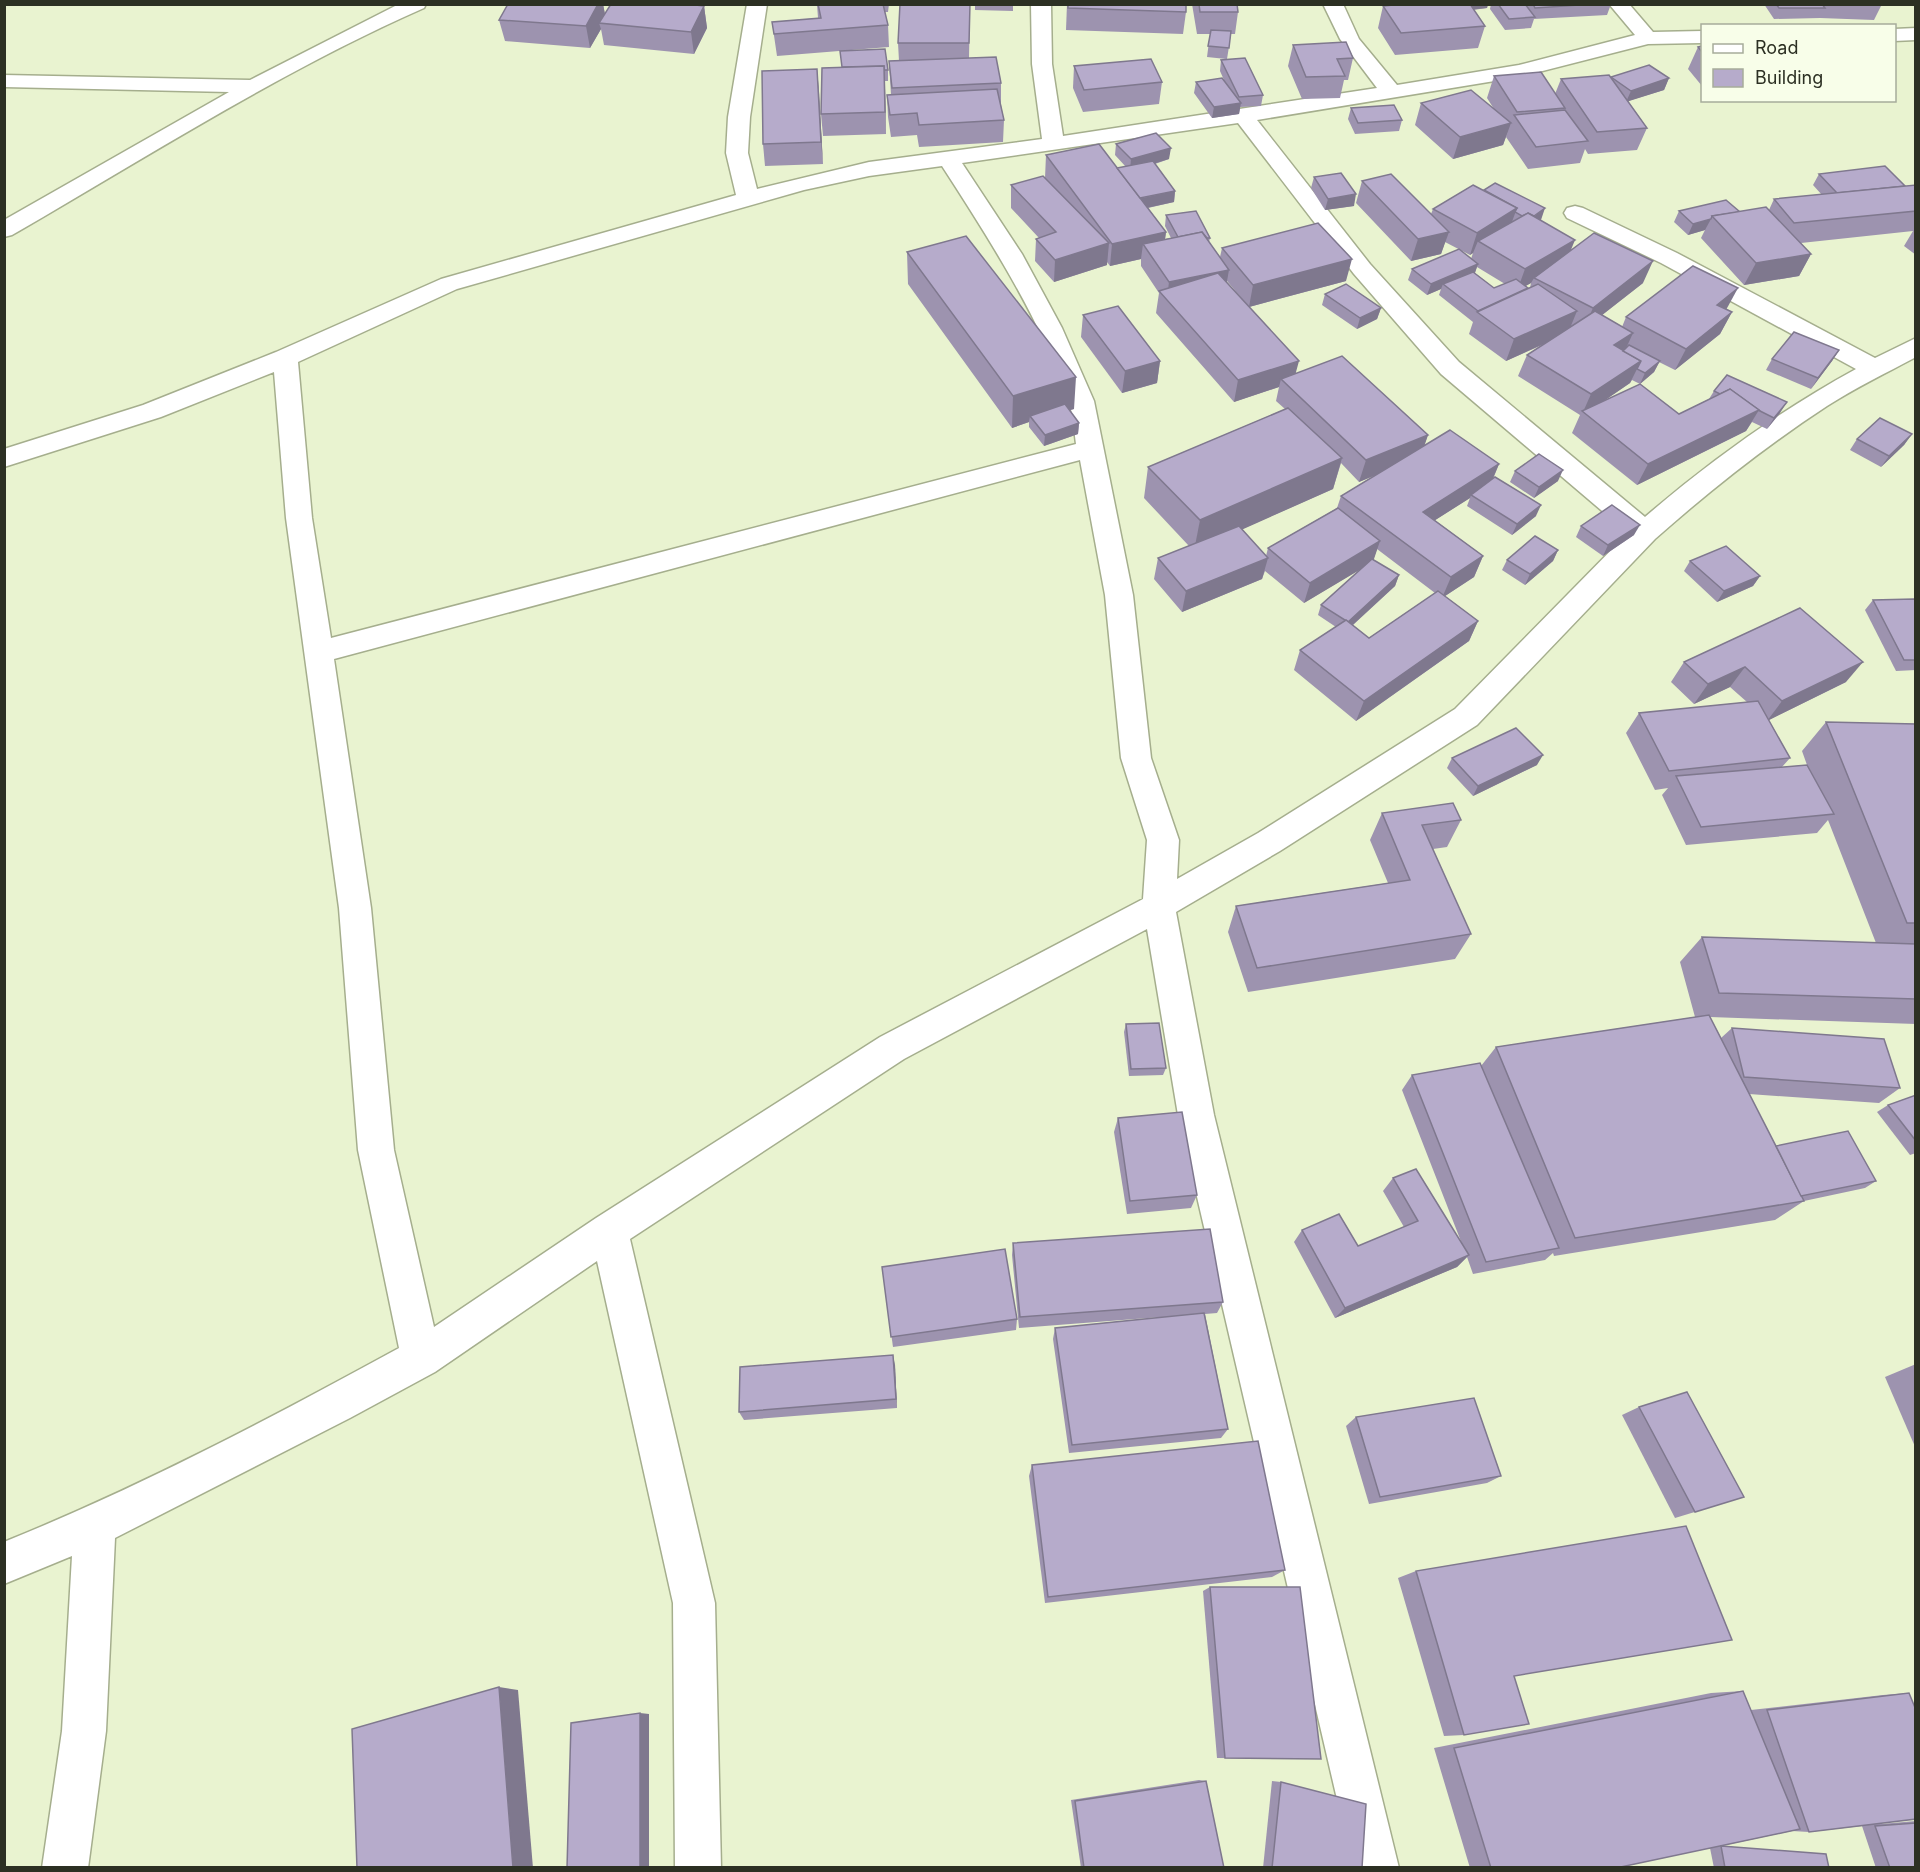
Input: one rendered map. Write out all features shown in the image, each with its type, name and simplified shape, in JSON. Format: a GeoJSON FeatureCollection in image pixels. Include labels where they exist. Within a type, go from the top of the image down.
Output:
{"type":"FeatureCollection","features":[{"type":"Feature","properties":{"kind":"street"},"geometry":{"type":"LineString","coordinates":[[4,230],[254,86],[387,17],[417,4]]}},
{"type":"Feature","properties":{"kind":"street"},"geometry":{"type":"LineString","coordinates":[[748,198],[737,153],[739,117],[757,4]]}},
{"type":"Feature","properties":{"kind":"street"},"geometry":{"type":"LineString","coordinates":[[1041,4],[1042,64],[1053,143]]}},
{"type":"Feature","properties":{"kind":"street"},"geometry":{"type":"LineString","coordinates":[[1333,4],[1350,37],[1368,64],[1393,93]]}},
{"type":"Feature","properties":{"kind":"street"},"geometry":{"type":"LineString","coordinates":[[1618,4],[1648,38]]}},
{"type":"Feature","properties":{"kind":"street"},"geometry":{"type":"LineString","coordinates":[[1896,35],[1916,34]]}},
{"type":"Feature","properties":{"kind":"street"},"geometry":{"type":"LineString","coordinates":[[4,458],[152,411],[285,358],[449,285],[748,198],[868,169],[1244,117],[1519,71],[1648,38],[1701,37]]}},
{"type":"Feature","properties":{"kind":"street"},"geometry":{"type":"LineString","coordinates":[[4,81],[254,86]]}},
{"type":"Feature","properties":{"kind":"street"},"geometry":{"type":"LineString","coordinates":[[1244,117],[1362,269],[1450,368],[1645,532]]}},
{"type":"Feature","properties":{"kind":"street"},"geometry":{"type":"LineString","coordinates":[[948,158],[1010,254],[1050,328],[1081,401],[1119,595],[1136,758],[1163,840],[1159,906],[1196,1115],[1376,1868]]}},
{"type":"Feature","properties":{"kind":"street"},"geometry":{"type":"LineString","coordinates":[[1575,213],[1669,258],[1876,369]]}},
{"type":"Feature","properties":{"kind":"street"},"geometry":{"type":"LineString","coordinates":[[4,1563],[95,1526],[421,1359],[609,1230],[892,1048],[1159,906],[1269,842],[1466,717],[1645,532],[1677,504],[1750,448],[1819,400],[1916,346]]}},
{"type":"Feature","properties":{"kind":"street"},"geometry":{"type":"LineString","coordinates":[[285,358],[298,518],[355,908],[376,1150],[421,1359]]}},
{"type":"Feature","properties":{"kind":"street"},"geometry":{"type":"LineString","coordinates":[[319,652],[1090,449]]}},
{"type":"Feature","properties":{"kind":"street"},"geometry":{"type":"LineString","coordinates":[[609,1230],[694,1603],[698,1868]]}},
{"type":"Feature","properties":{"kind":"street"},"geometry":{"type":"LineString","coordinates":[[65,1868],[84,1731],[95,1526]]}},
{"type":"Feature","properties":{"kind":"building"},"geometry":{"type":"Polygon","coordinates":[[[508,4],[598,4],[586,26],[499,20],[508,4]]]}},
{"type":"Feature","properties":{"kind":"building"},"geometry":{"type":"Polygon","coordinates":[[[611,4],[704,6],[691,32],[599,23],[611,4]]]}},
{"type":"Feature","properties":{"kind":"building"},"geometry":{"type":"Polygon","coordinates":[[[818,4],[883,4],[888,25],[774,34],[772,22],[821,18],[818,4]]]}},
{"type":"Feature","properties":{"kind":"building"},"geometry":{"type":"Polygon","coordinates":[[[900,4],[970,4],[969,43],[898,43],[900,4]]]}},
{"type":"Feature","properties":{"kind":"building"},"geometry":{"type":"Polygon","coordinates":[[[1068,4],[1186,4],[1186,12],[1068,8],[1068,4]]]}},
{"type":"Feature","properties":{"kind":"building"},"geometry":{"type":"Polygon","coordinates":[[[1199,4],[1237,4],[1238,12],[1200,12],[1199,4]]]}},
{"type":"Feature","properties":{"kind":"building"},"geometry":{"type":"Polygon","coordinates":[[[1470,4],[1485,26],[1401,33],[1383,6],[1470,4]]]}},
{"type":"Feature","properties":{"kind":"building"},"geometry":{"type":"Polygon","coordinates":[[[1498,4],[1525,4],[1535,17],[1509,19],[1498,4]]]}},
{"type":"Feature","properties":{"kind":"building"},"geometry":{"type":"Polygon","coordinates":[[[1533,4],[1594,4],[1535,8],[1533,4]]]}},
{"type":"Feature","properties":{"kind":"building"},"geometry":{"type":"Polygon","coordinates":[[[1776,4],[1822,4],[1825,8],[1779,8],[1776,4]]]}},
{"type":"Feature","properties":{"kind":"building"},"geometry":{"type":"Polygon","coordinates":[[[1211,30],[1231,31],[1229,48],[1208,46],[1211,30]]]}},
{"type":"Feature","properties":{"kind":"building"},"geometry":{"type":"Polygon","coordinates":[[[1346,42],[1353,58],[1337,59],[1345,76],[1306,77],[1293,45],[1346,42]]]}},
{"type":"Feature","properties":{"kind":"building"},"geometry":{"type":"Polygon","coordinates":[[[885,49],[888,70],[884,70],[884,66],[842,67],[840,51],[885,49]]]}},
{"type":"Feature","properties":{"kind":"building"},"geometry":{"type":"Polygon","coordinates":[[[996,57],[1001,83],[892,88],[889,61],[996,57]]]}},
{"type":"Feature","properties":{"kind":"building"},"geometry":{"type":"Polygon","coordinates":[[[1245,58],[1263,95],[1239,97],[1221,60],[1245,58]]]}},
{"type":"Feature","properties":{"kind":"building"},"geometry":{"type":"Polygon","coordinates":[[[1151,59],[1162,82],[1084,90],[1074,66],[1151,59]]]}},
{"type":"Feature","properties":{"kind":"building"},"geometry":{"type":"Polygon","coordinates":[[[1649,65],[1669,78],[1631,91],[1611,77],[1649,65]]]}},
{"type":"Feature","properties":{"kind":"building"},"geometry":{"type":"Polygon","coordinates":[[[884,66],[885,112],[821,114],[822,68],[884,66]]]}},
{"type":"Feature","properties":{"kind":"building"},"geometry":{"type":"Polygon","coordinates":[[[817,69],[821,142],[763,144],[762,71],[817,69]]]}},
{"type":"Feature","properties":{"kind":"building"},"geometry":{"type":"Polygon","coordinates":[[[1541,72],[1565,108],[1517,112],[1494,76],[1541,72]]]}},
{"type":"Feature","properties":{"kind":"building"},"geometry":{"type":"Polygon","coordinates":[[[1609,75],[1647,128],[1597,132],[1561,79],[1609,75]]]}},
{"type":"Feature","properties":{"kind":"building"},"geometry":{"type":"Polygon","coordinates":[[[1222,78],[1241,103],[1214,107],[1196,82],[1222,78]]]}},
{"type":"Feature","properties":{"kind":"building"},"geometry":{"type":"Polygon","coordinates":[[[997,89],[1004,120],[919,125],[917,113],[890,115],[887,95],[997,89]]]}},
{"type":"Feature","properties":{"kind":"building"},"geometry":{"type":"Polygon","coordinates":[[[1471,90],[1511,123],[1460,137],[1421,103],[1471,90]]]}},
{"type":"Feature","properties":{"kind":"building"},"geometry":{"type":"Polygon","coordinates":[[[1394,105],[1402,120],[1358,123],[1351,108],[1394,105]]]}},
{"type":"Feature","properties":{"kind":"building"},"geometry":{"type":"Polygon","coordinates":[[[1565,110],[1588,141],[1536,147],[1514,115],[1565,110]]]}},
{"type":"Feature","properties":{"kind":"building"},"geometry":{"type":"Polygon","coordinates":[[[1156,133],[1171,148],[1131,159],[1116,144],[1156,133]]]}},
{"type":"Feature","properties":{"kind":"building"},"geometry":{"type":"Polygon","coordinates":[[[1099,144],[1166,232],[1112,244],[1046,155],[1099,144]]]}},
{"type":"Feature","properties":{"kind":"building"},"geometry":{"type":"Polygon","coordinates":[[[1153,161],[1175,191],[1140,198],[1117,168],[1153,161]]]}},
{"type":"Feature","properties":{"kind":"building"},"geometry":{"type":"Polygon","coordinates":[[[1885,166],[1905,186],[1837,193],[1819,174],[1885,166]]]}},
{"type":"Feature","properties":{"kind":"building"},"geometry":{"type":"Polygon","coordinates":[[[1341,173],[1356,194],[1328,199],[1314,177],[1341,173]]]}},
{"type":"Feature","properties":{"kind":"building"},"geometry":{"type":"Polygon","coordinates":[[[1391,174],[1449,232],[1418,239],[1362,181],[1391,174]]]}},
{"type":"Feature","properties":{"kind":"building"},"geometry":{"type":"Polygon","coordinates":[[[1043,176],[1109,243],[1055,260],[1036,239],[1056,232],[1011,185],[1043,176]]]}},
{"type":"Feature","properties":{"kind":"building"},"geometry":{"type":"Polygon","coordinates":[[[1495,183],[1545,208],[1534,216],[1528,213],[1522,216],[1515,212],[1517,208],[1484,190],[1495,183]]]}},
{"type":"Feature","properties":{"kind":"building"},"geometry":{"type":"Polygon","coordinates":[[[1473,185],[1517,208],[1477,233],[1433,209],[1473,185]]]}},
{"type":"Feature","properties":{"kind":"building"},"geometry":{"type":"Polygon","coordinates":[[[1916,185],[1916,211],[1794,223],[1774,199],[1916,185]]]}},
{"type":"Feature","properties":{"kind":"building"},"geometry":{"type":"Polygon","coordinates":[[[1726,200],[1740,212],[1712,216],[1711,219],[1693,224],[1679,211],[1726,200]]]}},
{"type":"Feature","properties":{"kind":"building"},"geometry":{"type":"Polygon","coordinates":[[[1766,207],[1811,254],[1756,263],[1712,216],[1766,207]]]}},
{"type":"Feature","properties":{"kind":"building"},"geometry":{"type":"Polygon","coordinates":[[[1196,211],[1210,238],[1202,232],[1178,237],[1166,215],[1196,211]]]}},
{"type":"Feature","properties":{"kind":"building"},"geometry":{"type":"Polygon","coordinates":[[[1528,213],[1575,240],[1525,269],[1478,241],[1528,213]]]}},
{"type":"Feature","properties":{"kind":"building"},"geometry":{"type":"Polygon","coordinates":[[[1318,223],[1352,259],[1253,285],[1222,248],[1318,223]]]}},
{"type":"Feature","properties":{"kind":"building"},"geometry":{"type":"Polygon","coordinates":[[[1202,232],[1229,270],[1169,282],[1143,244],[1202,232]]]}},
{"type":"Feature","properties":{"kind":"building"},"geometry":{"type":"Polygon","coordinates":[[[1594,233],[1653,261],[1593,308],[1534,278],[1594,233]]]}},
{"type":"Feature","properties":{"kind":"building"},"geometry":{"type":"Polygon","coordinates":[[[966,236],[1076,377],[1013,396],[907,252],[966,236]]]}},
{"type":"Feature","properties":{"kind":"building"},"geometry":{"type":"Polygon","coordinates":[[[1459,249],[1478,264],[1431,284],[1412,269],[1459,249]]]}},
{"type":"Feature","properties":{"kind":"building"},"geometry":{"type":"Polygon","coordinates":[[[1693,266],[1738,288],[1717,305],[1732,312],[1686,349],[1626,317],[1693,266]]]}},
{"type":"Feature","properties":{"kind":"building"},"geometry":{"type":"Polygon","coordinates":[[[1473,272],[1494,288],[1516,279],[1528,288],[1478,311],[1443,284],[1473,272]]]}},
{"type":"Feature","properties":{"kind":"building"},"geometry":{"type":"Polygon","coordinates":[[[1218,273],[1299,361],[1238,380],[1159,291],[1218,273]]]}},
{"type":"Feature","properties":{"kind":"building"},"geometry":{"type":"Polygon","coordinates":[[[1346,284],[1381,308],[1360,318],[1325,294],[1346,284]]]}},
{"type":"Feature","properties":{"kind":"building"},"geometry":{"type":"Polygon","coordinates":[[[1538,284],[1577,311],[1514,339],[1477,312],[1538,284]]]}},
{"type":"Feature","properties":{"kind":"building"},"geometry":{"type":"Polygon","coordinates":[[[1118,306],[1160,361],[1125,371],[1083,315],[1118,306]]]}},
{"type":"Feature","properties":{"kind":"building"},"geometry":{"type":"Polygon","coordinates":[[[1595,311],[1633,333],[1614,345],[1641,361],[1591,394],[1527,355],[1595,311]]]}},
{"type":"Feature","properties":{"kind":"building"},"geometry":{"type":"Polygon","coordinates":[[[1794,332],[1839,350],[1818,378],[1772,359],[1794,332]]]}},
{"type":"Feature","properties":{"kind":"building"},"geometry":{"type":"Polygon","coordinates":[[[1629,345],[1660,361],[1645,373],[1637,369],[1641,361],[1623,351],[1629,345]]]}},
{"type":"Feature","properties":{"kind":"building"},"geometry":{"type":"Polygon","coordinates":[[[1342,356],[1428,435],[1366,460],[1281,379],[1342,356]]]}},
{"type":"Feature","properties":{"kind":"building"},"geometry":{"type":"Polygon","coordinates":[[[1727,375],[1787,402],[1774,418],[1758,410],[1730,389],[1720,394],[1714,391],[1727,375]]]}},
{"type":"Feature","properties":{"kind":"building"},"geometry":{"type":"Polygon","coordinates":[[[1640,384],[1679,414],[1730,389],[1759,410],[1648,464],[1582,411],[1640,384]]]}},
{"type":"Feature","properties":{"kind":"building"},"geometry":{"type":"Polygon","coordinates":[[[1065,404],[1079,423],[1045,435],[1030,416],[1065,404]]]}},
{"type":"Feature","properties":{"kind":"building"},"geometry":{"type":"Polygon","coordinates":[[[1288,408],[1342,458],[1200,520],[1148,467],[1288,408]]]}},
{"type":"Feature","properties":{"kind":"building"},"geometry":{"type":"Polygon","coordinates":[[[1880,418],[1912,434],[1889,456],[1857,439],[1880,418]]]}},
{"type":"Feature","properties":{"kind":"building"},"geometry":{"type":"Polygon","coordinates":[[[1450,430],[1499,464],[1423,512],[1483,556],[1451,577],[1341,496],[1450,430]]]}},
{"type":"Feature","properties":{"kind":"building"},"geometry":{"type":"Polygon","coordinates":[[[1539,454],[1563,470],[1539,487],[1515,471],[1539,454]]]}},
{"type":"Feature","properties":{"kind":"building"},"geometry":{"type":"Polygon","coordinates":[[[1495,477],[1541,505],[1517,524],[1471,495],[1495,477]]]}},
{"type":"Feature","properties":{"kind":"building"},"geometry":{"type":"Polygon","coordinates":[[[1612,505],[1640,525],[1608,545],[1581,526],[1612,505]]]}},
{"type":"Feature","properties":{"kind":"building"},"geometry":{"type":"Polygon","coordinates":[[[1338,508],[1380,541],[1310,583],[1268,548],[1338,508]]]}},
{"type":"Feature","properties":{"kind":"building"},"geometry":{"type":"Polygon","coordinates":[[[1239,526],[1268,558],[1186,591],[1158,558],[1239,526]]]}},
{"type":"Feature","properties":{"kind":"building"},"geometry":{"type":"Polygon","coordinates":[[[1535,536],[1558,550],[1530,574],[1507,560],[1535,536]]]}},
{"type":"Feature","properties":{"kind":"building"},"geometry":{"type":"Polygon","coordinates":[[[1726,546],[1760,576],[1724,591],[1690,561],[1726,546]]]}},
{"type":"Feature","properties":{"kind":"building"},"geometry":{"type":"Polygon","coordinates":[[[1372,559],[1399,575],[1348,622],[1321,605],[1372,559]]]}},
{"type":"Feature","properties":{"kind":"building"},"geometry":{"type":"Polygon","coordinates":[[[1438,591],[1478,621],[1364,701],[1300,650],[1346,620],[1369,638],[1438,591]]]}},
{"type":"Feature","properties":{"kind":"building"},"geometry":{"type":"Polygon","coordinates":[[[1914,599],[1916,601],[1916,660],[1904,660],[1873,600],[1914,599]]]}},
{"type":"Feature","properties":{"kind":"building"},"geometry":{"type":"Polygon","coordinates":[[[1800,608],[1863,662],[1782,701],[1745,667],[1708,684],[1684,662],[1800,608]]]}},
{"type":"Feature","properties":{"kind":"building"},"geometry":{"type":"Polygon","coordinates":[[[1758,701],[1790,758],[1669,771],[1639,713],[1758,701]]]}},
{"type":"Feature","properties":{"kind":"building"},"geometry":{"type":"Polygon","coordinates":[[[1826,722],[1916,724],[1916,923],[1907,923],[1826,722]]]}},
{"type":"Feature","properties":{"kind":"building"},"geometry":{"type":"Polygon","coordinates":[[[1516,728],[1543,755],[1478,786],[1452,758],[1516,728]]]}},
{"type":"Feature","properties":{"kind":"building"},"geometry":{"type":"Polygon","coordinates":[[[1807,765],[1834,814],[1701,827],[1676,776],[1807,765]]]}},
{"type":"Feature","properties":{"kind":"building"},"geometry":{"type":"Polygon","coordinates":[[[1453,803],[1461,820],[1422,825],[1471,934],[1257,968],[1236,906],[1410,880],[1382,813],[1453,803]]]}},
{"type":"Feature","properties":{"kind":"building"},"geometry":{"type":"Polygon","coordinates":[[[1702,937],[1916,944],[1916,999],[1719,993],[1702,937]]]}},
{"type":"Feature","properties":{"kind":"building"},"geometry":{"type":"Polygon","coordinates":[[[1709,1015],[1804,1201],[1575,1238],[1496,1047],[1709,1015]]]}},
{"type":"Feature","properties":{"kind":"building"},"geometry":{"type":"Polygon","coordinates":[[[1159,1023],[1166,1068],[1131,1069],[1126,1024],[1159,1023]]]}},
{"type":"Feature","properties":{"kind":"building"},"geometry":{"type":"Polygon","coordinates":[[[1732,1028],[1884,1039],[1900,1088],[1744,1077],[1732,1028]]]}},
{"type":"Feature","properties":{"kind":"building"},"geometry":{"type":"Polygon","coordinates":[[[1480,1063],[1559,1248],[1486,1262],[1412,1075],[1480,1063]]]}},
{"type":"Feature","properties":{"kind":"building"},"geometry":{"type":"Polygon","coordinates":[[[1916,1095],[1916,1141],[1888,1105],[1916,1095]]]}},
{"type":"Feature","properties":{"kind":"building"},"geometry":{"type":"Polygon","coordinates":[[[1182,1112],[1197,1195],[1130,1201],[1118,1118],[1182,1112]]]}},
{"type":"Feature","properties":{"kind":"building"},"geometry":{"type":"Polygon","coordinates":[[[1848,1131],[1876,1181],[1801,1196],[1776,1146],[1848,1131]]]}},
{"type":"Feature","properties":{"kind":"building"},"geometry":{"type":"Polygon","coordinates":[[[1416,1169],[1469,1255],[1345,1308],[1302,1230],[1339,1214],[1358,1246],[1418,1221],[1393,1178],[1416,1169]]]}},
{"type":"Feature","properties":{"kind":"building"},"geometry":{"type":"Polygon","coordinates":[[[1210,1229],[1223,1302],[1020,1317],[1013,1243],[1210,1229]]]}},
{"type":"Feature","properties":{"kind":"building"},"geometry":{"type":"Polygon","coordinates":[[[1005,1249],[1017,1319],[891,1337],[882,1267],[1005,1249]]]}},
{"type":"Feature","properties":{"kind":"building"},"geometry":{"type":"Polygon","coordinates":[[[1204,1313],[1228,1429],[1072,1445],[1055,1328],[1204,1313]]]}},
{"type":"Feature","properties":{"kind":"building"},"geometry":{"type":"Polygon","coordinates":[[[893,1355],[896,1399],[739,1412],[740,1367],[893,1355]]]}},
{"type":"Feature","properties":{"kind":"building"},"geometry":{"type":"Polygon","coordinates":[[[1687,1392],[1744,1497],[1695,1512],[1639,1407],[1687,1392]]]}},
{"type":"Feature","properties":{"kind":"building"},"geometry":{"type":"Polygon","coordinates":[[[1474,1398],[1501,1476],[1380,1497],[1356,1417],[1474,1398]]]}},
{"type":"Feature","properties":{"kind":"building"},"geometry":{"type":"Polygon","coordinates":[[[1258,1441],[1285,1570],[1048,1597],[1032,1465],[1258,1441]]]}},
{"type":"Feature","properties":{"kind":"building"},"geometry":{"type":"Polygon","coordinates":[[[1686,1526],[1732,1640],[1514,1676],[1529,1724],[1464,1735],[1416,1571],[1686,1526]]]}},
{"type":"Feature","properties":{"kind":"building"},"geometry":{"type":"Polygon","coordinates":[[[1210,1587],[1300,1587],[1321,1759],[1225,1758],[1210,1587]]]}},
{"type":"Feature","properties":{"kind":"building"},"geometry":{"type":"Polygon","coordinates":[[[499,1687],[513,1868],[357,1868],[352,1729],[499,1687]]]}},
{"type":"Feature","properties":{"kind":"building"},"geometry":{"type":"Polygon","coordinates":[[[1743,1691],[1800,1829],[1616,1868],[1491,1868],[1454,1748],[1743,1691]]]}},
{"type":"Feature","properties":{"kind":"building"},"geometry":{"type":"Polygon","coordinates":[[[1909,1693],[1916,1710],[1916,1819],[1809,1832],[1767,1710],[1909,1693]]]}},
{"type":"Feature","properties":{"kind":"building"},"geometry":{"type":"Polygon","coordinates":[[[640,1713],[640,1868],[567,1868],[571,1723],[640,1713]]]}},
{"type":"Feature","properties":{"kind":"building"},"geometry":{"type":"Polygon","coordinates":[[[1206,1781],[1224,1868],[1084,1868],[1075,1801],[1206,1781]]]}},
{"type":"Feature","properties":{"kind":"building"},"geometry":{"type":"Polygon","coordinates":[[[1281,1782],[1366,1804],[1362,1868],[1272,1868],[1281,1782]]]}},
{"type":"Feature","properties":{"kind":"building"},"geometry":{"type":"Polygon","coordinates":[[[1916,1823],[1916,1868],[1890,1868],[1875,1826],[1916,1823]]]}},
{"type":"Feature","properties":{"kind":"building"},"geometry":{"type":"Polygon","coordinates":[[[1721,1846],[1826,1854],[1829,1868],[1725,1868],[1721,1846]]]}}]}
